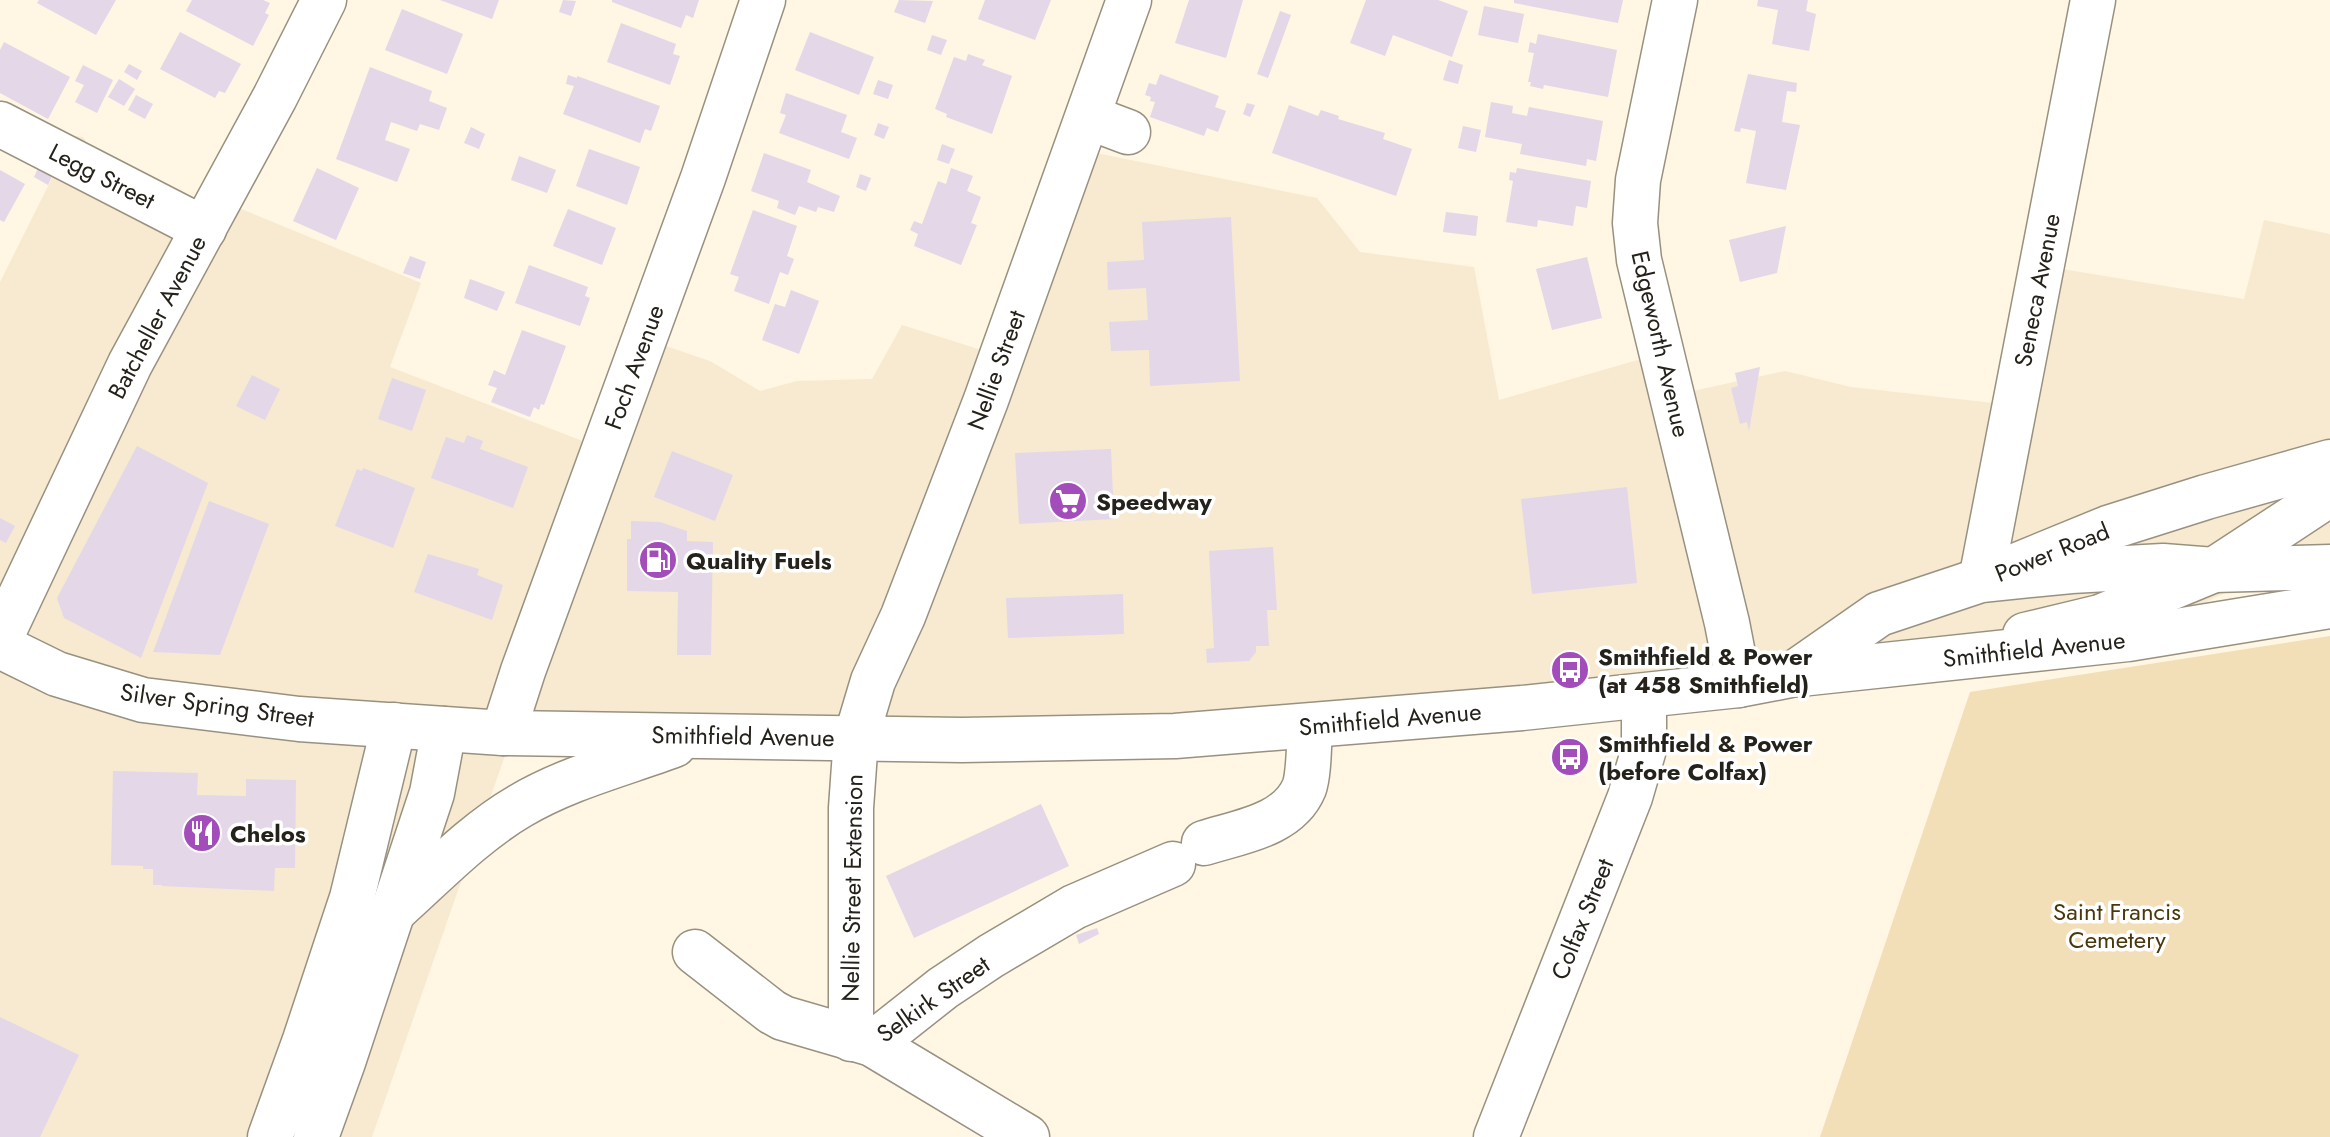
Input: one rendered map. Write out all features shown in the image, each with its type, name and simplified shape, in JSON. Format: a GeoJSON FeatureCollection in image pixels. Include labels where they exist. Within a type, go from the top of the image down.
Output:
{"type":"FeatureCollection","features":[{"type":"Feature","properties":{"kind":"street","name":"Batcheller Avenue"},"geometry":{"type":"LineString","coordinates":[[0,639],[130,364],[324,0]]}},
{"type":"Feature","properties":{"kind":"street","name":"Foch Avenue"},"geometry":{"type":"LineString","coordinates":[[503,733],[703,178],[763,0]]}},
{"type":"Feature","properties":{"kind":"street","name":"Nellie Street"},"geometry":{"type":"LineString","coordinates":[[856,738],[873,681],[898,629],[952,492],[1129,0]]}},
{"type":"Feature","properties":{"kind":"street","name":"Edgeworth Avenue"},"geometry":{"type":"LineString","coordinates":[[1675,0],[1638,180],[1635,223],[1639,260],[1727,623],[1739,685]]}},
{"type":"Feature","properties":{"kind":"street","name":"Seneca Avenue"},"geometry":{"type":"LineString","coordinates":[[1981,580],[2093,0]]}},
{"type":"Feature","properties":{"kind":"street"},"geometry":{"type":"LineString","coordinates":[[1088,117],[1128,132]]}},
{"type":"Feature","properties":{"kind":"street","name":"Legg Street"},"geometry":{"type":"LineString","coordinates":[[0,124],[204,229]]}},
{"type":"Feature","properties":{"kind":"street","name":"Power Road"},"geometry":{"type":"LineString","coordinates":[[1791,675],[1879,614],[1981,580],[2108,528],[2330,462]]}},
{"type":"Feature","properties":{"kind":"street"},"geometry":{"type":"LineString","coordinates":[[1885,666],[2100,617],[2214,570],[2330,494]]}},
{"type":"Feature","properties":{"kind":"street"},"geometry":{"type":"LineString","coordinates":[[1981,580],[2163,566],[2214,570],[2330,567]]}},
{"type":"Feature","properties":{"kind":"street","name":"Smithfield Avenue"},"geometry":{"type":"LineString","coordinates":[[394,725],[503,733],[962,740],[1175,736],[1644,696],[1739,685],[1791,675],[2128,639],[2330,606]]}},
{"type":"Feature","properties":{"kind":"street","name":"Silver Spring Street"},"geometry":{"type":"LineString","coordinates":[[0,646],[57,674],[143,700],[299,719],[394,725]]}},
{"type":"Feature","properties":{"kind":"street","name":"Colfax Street"},"geometry":{"type":"LineString","coordinates":[[1496,1137],[1630,797],[1644,749],[1644,696]]}},
{"type":"Feature","properties":{"kind":"street"},"geometry":{"type":"LineString","coordinates":[[270,1137],[352,898],[394,725]]}},
{"type":"Feature","properties":{"kind":"street","name":"Selkirk Street"},"geometry":{"type":"LineString","coordinates":[[695,952],[783,1018],[861,1042],[991,956],[1074,907],[1188,853],[1264,825],[1291,808],[1305,787],[1310,726]]}},
{"type":"Feature","properties":{"kind":"street"},"geometry":{"type":"LineString","coordinates":[[316,1137],[432,793],[444,729]]}},
{"type":"Feature","properties":{"kind":"street"},"geometry":{"type":"LineString","coordinates":[[393,912],[459,852],[522,804],[555,788],[699,736]]}},
{"type":"Feature","properties":{"kind":"street","name":"Nellie Street Extension"},"geometry":{"type":"LineString","coordinates":[[856,738],[851,808],[861,1042]]}},
{"type":"Feature","properties":{"kind":"street"},"geometry":{"type":"LineString","coordinates":[[861,1042],[1027,1137]]}},
{"type":"Feature","properties":{"kind":"shaded area"},"geometry":{"type":"Polygon","coordinates":[[[73,136],[83,137],[112,183],[210,213],[227,203],[421,283],[390,367],[593,445],[642,338],[710,361],[760,391],[797,381],[872,379],[902,325],[988,352],[1067,147],[1317,198],[1360,252],[1474,267],[1499,400],[1655,355],[1679,394],[1785,371],[1851,387],[2011,405],[2044,266],[2244,299],[2264,220],[2330,234],[2330,584],[2225,593],[2149,620],[1381,726],[516,724],[372,1137],[0,1137],[0,282],[73,136]]]}},
{"type":"Feature","properties":{"kind":"green space","name":"Saint Francis Cemetery"},"geometry":{"type":"Polygon","coordinates":[[[2330,636],[2330,1137],[1820,1137],[1970,692],[2330,636]]]}},
{"type":"Feature","properties":{"kind":"building"},"geometry":{"type":"Polygon","coordinates":[[[39,0],[116,0],[96,35],[37,3],[39,0]]]}},
{"type":"Feature","properties":{"kind":"building"},"geometry":{"type":"Polygon","coordinates":[[[192,0],[263,0],[270,3],[265,13],[269,15],[253,46],[186,11],[192,0]]]}},
{"type":"Feature","properties":{"kind":"building"},"geometry":{"type":"Polygon","coordinates":[[[440,0],[499,0],[492,19],[440,0]]]}},
{"type":"Feature","properties":{"kind":"building"},"geometry":{"type":"Polygon","coordinates":[[[563,0],[576,1],[571,16],[559,12],[563,0]]]}},
{"type":"Feature","properties":{"kind":"building"},"geometry":{"type":"Polygon","coordinates":[[[612,0],[699,0],[693,18],[686,15],[681,28],[612,0]]]}},
{"type":"Feature","properties":{"kind":"building"},"geometry":{"type":"Polygon","coordinates":[[[899,0],[933,1],[925,23],[894,12],[899,0]]]}},
{"type":"Feature","properties":{"kind":"building"},"geometry":{"type":"Polygon","coordinates":[[[985,0],[1051,0],[1035,40],[978,19],[985,0]]]}},
{"type":"Feature","properties":{"kind":"building"},"geometry":{"type":"Polygon","coordinates":[[[1189,0],[1243,0],[1226,58],[1175,43],[1189,0]]]}},
{"type":"Feature","properties":{"kind":"building"},"geometry":{"type":"Polygon","coordinates":[[[1366,0],[1438,0],[1468,11],[1452,57],[1393,35],[1385,56],[1350,43],[1366,0]]]}},
{"type":"Feature","properties":{"kind":"building"},"geometry":{"type":"Polygon","coordinates":[[[1514,0],[1623,0],[1618,23],[1514,3],[1514,0]]]}},
{"type":"Feature","properties":{"kind":"building"},"geometry":{"type":"Polygon","coordinates":[[[1758,0],[1808,0],[1806,11],[1816,14],[1809,51],[1772,44],[1778,10],[1757,6],[1758,0]]]}},
{"type":"Feature","properties":{"kind":"building"},"geometry":{"type":"Polygon","coordinates":[[[1484,6],[1524,14],[1518,43],[1478,35],[1484,6]]]}},
{"type":"Feature","properties":{"kind":"building"},"geometry":{"type":"Polygon","coordinates":[[[402,9],[463,34],[447,74],[385,50],[402,9]]]}},
{"type":"Feature","properties":{"kind":"building"},"geometry":{"type":"Polygon","coordinates":[[[1280,11],[1291,15],[1268,78],[1257,74],[1280,11]]]}},
{"type":"Feature","properties":{"kind":"building"},"geometry":{"type":"Polygon","coordinates":[[[621,23],[676,44],[673,54],[680,56],[670,85],[607,62],[621,23]]]}},
{"type":"Feature","properties":{"kind":"building"},"geometry":{"type":"Polygon","coordinates":[[[180,32],[241,64],[225,93],[219,91],[215,98],[160,69],[180,32]]]}},
{"type":"Feature","properties":{"kind":"building"},"geometry":{"type":"Polygon","coordinates":[[[810,32],[874,57],[859,95],[795,70],[810,32]]]}},
{"type":"Feature","properties":{"kind":"building"},"geometry":{"type":"Polygon","coordinates":[[[1538,34],[1617,50],[1608,97],[1544,85],[1543,89],[1530,86],[1531,82],[1528,82],[1534,53],[1528,52],[1530,42],[1536,44],[1538,34]]]}},
{"type":"Feature","properties":{"kind":"building"},"geometry":{"type":"Polygon","coordinates":[[[932,35],[947,40],[941,55],[927,50],[932,35]]]}},
{"type":"Feature","properties":{"kind":"building"},"geometry":{"type":"Polygon","coordinates":[[[4,42],[70,77],[48,119],[0,93],[0,50],[4,42]]]}},
{"type":"Feature","properties":{"kind":"building"},"geometry":{"type":"Polygon","coordinates":[[[968,54],[985,60],[982,65],[1012,76],[992,134],[946,117],[947,114],[935,109],[954,57],[966,61],[968,54]]]}},
{"type":"Feature","properties":{"kind":"building"},"geometry":{"type":"Polygon","coordinates":[[[1449,60],[1463,65],[1458,84],[1443,80],[1449,60]]]}},
{"type":"Feature","properties":{"kind":"building"},"geometry":{"type":"Polygon","coordinates":[[[129,64],[142,71],[137,80],[124,72],[129,64]]]}},
{"type":"Feature","properties":{"kind":"building"},"geometry":{"type":"Polygon","coordinates":[[[83,65],[113,80],[97,113],[75,102],[84,85],[75,81],[83,65]]]}},
{"type":"Feature","properties":{"kind":"building"},"geometry":{"type":"Polygon","coordinates":[[[370,67],[432,91],[429,101],[447,108],[439,130],[420,124],[417,131],[391,122],[385,140],[410,149],[397,182],[336,159],[370,67]]]}},
{"type":"Feature","properties":{"kind":"building"},"geometry":{"type":"Polygon","coordinates":[[[1160,74],[1219,96],[1215,107],[1226,111],[1218,132],[1207,128],[1204,136],[1150,117],[1155,102],[1145,95],[1149,83],[1156,85],[1160,74]]]}},
{"type":"Feature","properties":{"kind":"building"},"geometry":{"type":"Polygon","coordinates":[[[1748,74],[1797,83],[1796,92],[1787,91],[1782,122],[1800,125],[1786,190],[1746,183],[1756,131],[1741,128],[1740,132],[1734,131],[1748,74]]]}},
{"type":"Feature","properties":{"kind":"building"},"geometry":{"type":"Polygon","coordinates":[[[568,75],[660,106],[651,131],[645,129],[640,143],[563,114],[574,86],[566,84],[568,75]]]}},
{"type":"Feature","properties":{"kind":"building"},"geometry":{"type":"Polygon","coordinates":[[[119,79],[135,89],[124,106],[108,97],[119,79]]]}},
{"type":"Feature","properties":{"kind":"building"},"geometry":{"type":"Polygon","coordinates":[[[878,80],[893,85],[888,99],[873,94],[878,80]]]}},
{"type":"Feature","properties":{"kind":"building"},"geometry":{"type":"Polygon","coordinates":[[[786,93],[847,115],[841,132],[857,138],[849,159],[779,133],[786,115],[780,113],[786,93]]]}},
{"type":"Feature","properties":{"kind":"building"},"geometry":{"type":"Polygon","coordinates":[[[136,95],[153,104],[145,119],[128,110],[136,95]]]}},
{"type":"Feature","properties":{"kind":"building"},"geometry":{"type":"Polygon","coordinates":[[[1491,102],[1513,106],[1512,113],[1527,116],[1529,107],[1603,121],[1596,161],[1587,159],[1586,166],[1520,154],[1522,144],[1485,137],[1491,102]]]}},
{"type":"Feature","properties":{"kind":"building"},"geometry":{"type":"Polygon","coordinates":[[[1247,103],[1255,105],[1250,117],[1243,114],[1247,103]]]}},
{"type":"Feature","properties":{"kind":"building"},"geometry":{"type":"Polygon","coordinates":[[[1289,105],[1318,116],[1321,110],[1339,116],[1338,119],[1385,133],[1383,139],[1412,149],[1396,196],[1272,153],[1289,105]]]}},
{"type":"Feature","properties":{"kind":"building"},"geometry":{"type":"Polygon","coordinates":[[[878,123],[889,127],[884,139],[874,135],[878,123]]]}},
{"type":"Feature","properties":{"kind":"building"},"geometry":{"type":"Polygon","coordinates":[[[1463,126],[1481,130],[1476,152],[1458,148],[1463,126]]]}},
{"type":"Feature","properties":{"kind":"building"},"geometry":{"type":"Polygon","coordinates":[[[471,127],[485,134],[479,149],[464,143],[471,127]]]}},
{"type":"Feature","properties":{"kind":"building"},"geometry":{"type":"Polygon","coordinates":[[[942,144],[955,149],[949,164],[937,160],[942,144]]]}},
{"type":"Feature","properties":{"kind":"building"},"geometry":{"type":"Polygon","coordinates":[[[589,149],[640,167],[627,205],[576,186],[589,149]]]}},
{"type":"Feature","properties":{"kind":"building"},"geometry":{"type":"Polygon","coordinates":[[[764,153],[811,170],[807,182],[840,196],[834,212],[818,207],[816,212],[799,206],[795,215],[777,208],[779,201],[751,191],[764,153]]]}},
{"type":"Feature","properties":{"kind":"building"},"geometry":{"type":"Polygon","coordinates":[[[519,156],[556,170],[547,193],[511,180],[519,156]]]}},
{"type":"Feature","properties":{"kind":"building"},"geometry":{"type":"Polygon","coordinates":[[[40,164],[54,172],[48,185],[34,177],[40,164]]]}},
{"type":"Feature","properties":{"kind":"building"},"geometry":{"type":"Polygon","coordinates":[[[317,168],[359,188],[336,240],[293,221],[317,168]]]}},
{"type":"Feature","properties":{"kind":"building"},"geometry":{"type":"Polygon","coordinates":[[[951,168],[973,176],[967,191],[981,197],[971,223],[977,225],[961,265],[914,246],[918,234],[910,230],[914,221],[922,224],[938,181],[946,184],[951,168]]]}},
{"type":"Feature","properties":{"kind":"building"},"geometry":{"type":"Polygon","coordinates":[[[1517,168],[1591,181],[1587,208],[1576,206],[1573,226],[1538,220],[1537,227],[1506,222],[1513,181],[1509,180],[1510,172],[1516,173],[1517,168]]]}},
{"type":"Feature","properties":{"kind":"building"},"geometry":{"type":"Polygon","coordinates":[[[0,170],[25,184],[4,222],[0,220],[0,170]]]}},
{"type":"Feature","properties":{"kind":"building"},"geometry":{"type":"Polygon","coordinates":[[[860,174],[871,178],[866,191],[856,187],[860,174]]]}},
{"type":"Feature","properties":{"kind":"building"},"geometry":{"type":"Polygon","coordinates":[[[568,209],[616,228],[602,265],[553,246],[568,209]]]}},
{"type":"Feature","properties":{"kind":"building"},"geometry":{"type":"Polygon","coordinates":[[[753,210],[797,226],[787,256],[794,259],[788,275],[780,272],[769,304],[734,291],[739,277],[730,274],[753,210]]]}},
{"type":"Feature","properties":{"kind":"building"},"geometry":{"type":"Polygon","coordinates":[[[1446,212],[1478,216],[1476,236],[1443,232],[1446,212]]]}},
{"type":"Feature","properties":{"kind":"building"},"geometry":{"type":"Polygon","coordinates":[[[1231,217],[1240,381],[1150,386],[1149,350],[1111,351],[1109,322],[1148,320],[1146,288],[1108,290],[1107,262],[1144,260],[1142,222],[1231,217]]]}},
{"type":"Feature","properties":{"kind":"building"},"geometry":{"type":"Polygon","coordinates":[[[1786,226],[1777,273],[1740,282],[1729,240],[1786,226]]]}},
{"type":"Feature","properties":{"kind":"building"},"geometry":{"type":"Polygon","coordinates":[[[410,256],[426,262],[420,279],[403,273],[410,256]]]}},
{"type":"Feature","properties":{"kind":"building"},"geometry":{"type":"Polygon","coordinates":[[[1587,257],[1602,318],[1552,330],[1536,269],[1587,257]]]}},
{"type":"Feature","properties":{"kind":"building"},"geometry":{"type":"Polygon","coordinates":[[[529,265],[588,287],[585,296],[590,298],[580,326],[515,303],[529,265]]]}},
{"type":"Feature","properties":{"kind":"building"},"geometry":{"type":"Polygon","coordinates":[[[470,279],[505,292],[497,311],[464,298],[470,279]]]}},
{"type":"Feature","properties":{"kind":"building"},"geometry":{"type":"Polygon","coordinates":[[[791,290],[819,301],[799,354],[762,340],[775,304],[785,307],[791,290]]]}},
{"type":"Feature","properties":{"kind":"building"},"geometry":{"type":"Polygon","coordinates":[[[522,330],[566,346],[544,405],[541,404],[539,410],[534,407],[530,417],[491,402],[497,388],[488,385],[494,370],[505,375],[522,330]]]}},
{"type":"Feature","properties":{"kind":"building"},"geometry":{"type":"Polygon","coordinates":[[[1760,367],[1749,431],[1747,422],[1740,424],[1731,388],[1738,386],[1735,373],[1760,367]]]}},
{"type":"Feature","properties":{"kind":"building"},"geometry":{"type":"Polygon","coordinates":[[[252,375],[280,389],[265,420],[236,406],[252,375]]]}},
{"type":"Feature","properties":{"kind":"building"},"geometry":{"type":"Polygon","coordinates":[[[392,378],[426,390],[412,431],[378,419],[392,378]]]}},
{"type":"Feature","properties":{"kind":"building"},"geometry":{"type":"Polygon","coordinates":[[[467,435],[483,441],[480,449],[528,467],[513,508],[431,478],[446,437],[464,443],[467,435]]]}},
{"type":"Feature","properties":{"kind":"building"},"geometry":{"type":"Polygon","coordinates":[[[137,446],[208,483],[141,658],[64,618],[57,598],[137,446]]]}},
{"type":"Feature","properties":{"kind":"building"},"geometry":{"type":"Polygon","coordinates":[[[1111,449],[1114,519],[1019,524],[1015,453],[1111,449]]]}},
{"type":"Feature","properties":{"kind":"building"},"geometry":{"type":"Polygon","coordinates":[[[672,451],[733,475],[715,521],[654,497],[672,451]]]}},
{"type":"Feature","properties":{"kind":"building"},"geometry":{"type":"Polygon","coordinates":[[[363,468],[415,488],[393,548],[335,526],[357,469],[362,471],[363,468]]]}},
{"type":"Feature","properties":{"kind":"building"},"geometry":{"type":"Polygon","coordinates":[[[1627,487],[1637,583],[1532,594],[1521,499],[1627,487]]]}},
{"type":"Feature","properties":{"kind":"building"},"geometry":{"type":"Polygon","coordinates":[[[209,501],[269,524],[220,655],[153,652],[209,501]]]}},
{"type":"Feature","properties":{"kind":"building"},"geometry":{"type":"Polygon","coordinates":[[[0,518],[15,526],[6,543],[0,540],[0,518]]]}},
{"type":"Feature","properties":{"kind":"building"},"geometry":{"type":"Polygon","coordinates":[[[631,521],[660,522],[687,531],[687,541],[713,542],[711,655],[677,655],[678,592],[627,591],[627,539],[631,539],[631,521]]]}},
{"type":"Feature","properties":{"kind":"building"},"geometry":{"type":"Polygon","coordinates":[[[1273,547],[1277,610],[1267,610],[1269,646],[1256,646],[1256,652],[1249,661],[1207,663],[1206,649],[1214,648],[1209,551],[1273,547]]]}},
{"type":"Feature","properties":{"kind":"building"},"geometry":{"type":"Polygon","coordinates":[[[428,554],[479,569],[477,575],[503,585],[492,620],[414,592],[428,554]]]}},
{"type":"Feature","properties":{"kind":"building"},"geometry":{"type":"Polygon","coordinates":[[[1123,594],[1124,634],[1008,638],[1006,598],[1123,594]]]}},
{"type":"Feature","properties":{"kind":"building"},"geometry":{"type":"Polygon","coordinates":[[[113,771],[198,773],[197,795],[246,796],[246,779],[296,780],[295,868],[275,868],[274,891],[153,885],[153,869],[111,865],[113,771]]]}},
{"type":"Feature","properties":{"kind":"building"},"geometry":{"type":"Polygon","coordinates":[[[1041,804],[1069,866],[914,938],[886,876],[1041,804]]]}},
{"type":"Feature","properties":{"kind":"building"},"geometry":{"type":"Polygon","coordinates":[[[1097,928],[1099,934],[1079,944],[1076,935],[1097,928]]]}},
{"type":"Feature","properties":{"kind":"building"},"geometry":{"type":"Polygon","coordinates":[[[0,1017],[79,1055],[40,1137],[0,1137],[0,1017]]]}},
{"type":"Feature","properties":{"kind":"place","name":"Speedway"},"geometry":{"type":"Point","coordinates":[1068,501]}},
{"type":"Feature","properties":{"kind":"place","name":"Quality Fuels"},"geometry":{"type":"Point","coordinates":[658,560]}},
{"type":"Feature","properties":{"kind":"place","name":"Smithfield & Power (at 458 Smithfield)"},"geometry":{"type":"Point","coordinates":[1570,670]}},
{"type":"Feature","properties":{"kind":"place","name":"Smithfield & Power (before Colfax)"},"geometry":{"type":"Point","coordinates":[1570,757]}},
{"type":"Feature","properties":{"kind":"place","name":"Chelos"},"geometry":{"type":"Point","coordinates":[202,833]}}]}
